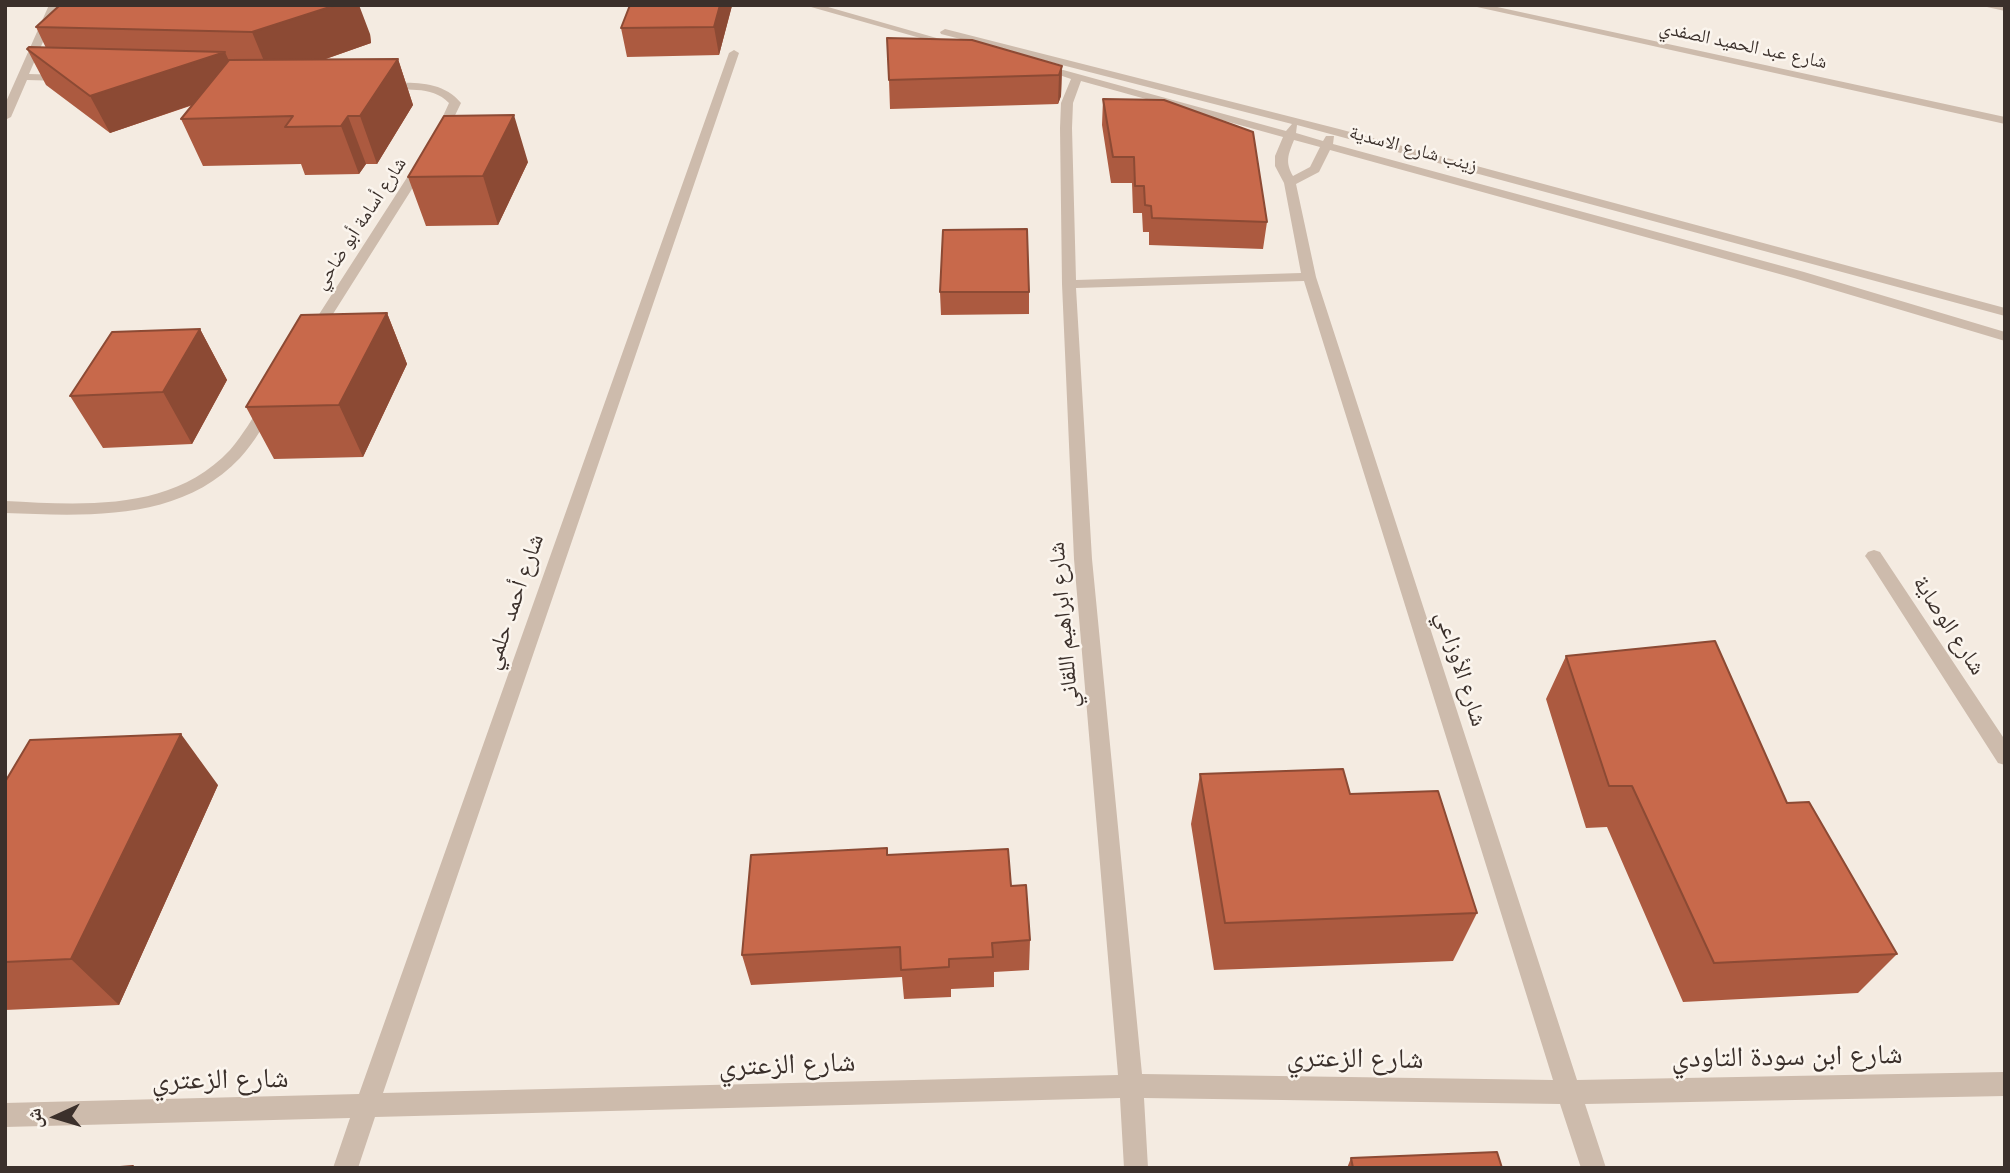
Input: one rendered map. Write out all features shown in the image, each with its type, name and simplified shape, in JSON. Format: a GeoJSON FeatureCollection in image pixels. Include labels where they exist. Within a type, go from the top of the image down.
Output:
{"type":"FeatureCollection","features":[{"type":"Feature","properties":{"kind":"street"},"geometry":{"type":"LineString","coordinates":[[6,114],[54,5]]}},
{"type":"Feature","properties":{"kind":"street","name":"زينب شارع الاسدية"},"geometry":{"type":"LineString","coordinates":[[810,5],[1786,271],[2005,337]]}},
{"type":"Feature","properties":{"kind":"street","name":"زينب شارع الاسدية"},"geometry":{"type":"LineString","coordinates":[[843,5],[1335,131],[2005,312]]}},
{"type":"Feature","properties":{"kind":"street","name":"شارع عبد الحميد الصفدي"},"geometry":{"type":"LineString","coordinates":[[1473,5],[2005,121]]}},
{"type":"Feature","properties":{"kind":"street"},"geometry":{"type":"LineString","coordinates":[[1991,5],[2005,8]]}},
{"type":"Feature","properties":{"kind":"street","name":"شارع أحمد حلمي"},"geometry":{"type":"LineString","coordinates":[[345,1168],[734,53]]}},
{"type":"Feature","properties":{"kind":"street"},"geometry":{"type":"LineString","coordinates":[[24,77],[78,78]]}},
{"type":"Feature","properties":{"kind":"street","name":"شارع ابراهيم اللقاني"},"geometry":{"type":"LineString","coordinates":[[1077,78],[1067,103],[1069,284],[1083,559],[1131,1086],[1136,1168]]}},
{"type":"Feature","properties":{"kind":"street","name":"شارع أسامة أبو ضاحي"},"geometry":{"type":"LineString","coordinates":[[306,345],[441,135],[456,103],[450,95],[431,88],[367,86]]}},
{"type":"Feature","properties":{"kind":"street","name":"شارع الأوزاعي"},"geometry":{"type":"LineString","coordinates":[[1295,121],[1281,156],[1281,166],[1290,183],[1309,277],[1524,958],[1594,1168]]}},
{"type":"Feature","properties":{"kind":"street"},"geometry":{"type":"LineString","coordinates":[[1290,183],[1315,169],[1335,131]]}},
{"type":"Feature","properties":{"kind":"street"},"geometry":{"type":"LineString","coordinates":[[1069,284],[1309,277]]}},
{"type":"Feature","properties":{"kind":"street"},"geometry":{"type":"LineString","coordinates":[[5,507],[64,510],[108,508],[176,494],[201,483],[236,453],[278,389]]}},
{"type":"Feature","properties":{"kind":"street","name":"شارع الوصاية"},"geometry":{"type":"LineString","coordinates":[[1874,556],[2005,757]]}},
{"type":"Feature","properties":{"kind":"street","name":"شارع ابن سودة التاودي"},"geometry":{"type":"LineString","coordinates":[[1570,1092],[2005,1084]]}},
{"type":"Feature","properties":{"kind":"street","name":"شارع الزعتري"},"geometry":{"type":"LineString","coordinates":[[5,1115],[1131,1086],[1570,1092]]}},
{"type":"Feature","properties":{"kind":"building"},"geometry":{"type":"Polygon","coordinates":[[[60,5],[336,5],[252,32],[36,27],[60,5]]]}},
{"type":"Feature","properties":{"kind":"building"},"geometry":{"type":"Polygon","coordinates":[[[630,5],[720,5],[714,27],[621,28],[630,5]]]}},
{"type":"Feature","properties":{"kind":"building"},"geometry":{"type":"Polygon","coordinates":[[[887,38],[972,40],[1062,66],[1059,75],[889,80],[887,38]]]}},
{"type":"Feature","properties":{"kind":"building"},"geometry":{"type":"Polygon","coordinates":[[[27,49],[225,52],[90,96],[27,49]]]}},
{"type":"Feature","properties":{"kind":"building"},"geometry":{"type":"Polygon","coordinates":[[[398,59],[360,116],[348,116],[341,126],[285,127],[293,116],[181,119],[229,60],[398,59]]]}},
{"type":"Feature","properties":{"kind":"building"},"geometry":{"type":"Polygon","coordinates":[[[1103,99],[1164,100],[1253,132],[1267,222],[1152,218],[1151,206],[1145,205],[1144,186],[1135,186],[1134,157],[1113,157],[1103,99]]]}},
{"type":"Feature","properties":{"kind":"building"},"geometry":{"type":"Polygon","coordinates":[[[514,115],[483,176],[408,177],[444,116],[514,115]]]}},
{"type":"Feature","properties":{"kind":"building"},"geometry":{"type":"Polygon","coordinates":[[[1027,229],[1029,292],[940,292],[943,230],[1027,229]]]}},
{"type":"Feature","properties":{"kind":"building"},"geometry":{"type":"Polygon","coordinates":[[[387,313],[339,405],[246,407],[301,315],[387,313]]]}},
{"type":"Feature","properties":{"kind":"building"},"geometry":{"type":"Polygon","coordinates":[[[200,329],[163,392],[70,396],[112,332],[200,329]]]}},
{"type":"Feature","properties":{"kind":"building"},"geometry":{"type":"Polygon","coordinates":[[[1715,641],[1787,803],[1809,802],[1897,954],[1714,963],[1632,786],[1609,786],[1566,656],[1715,641]]]}},
{"type":"Feature","properties":{"kind":"building"},"geometry":{"type":"Polygon","coordinates":[[[181,734],[71,959],[5,962],[5,782],[30,740],[181,734]]]}},
{"type":"Feature","properties":{"kind":"building"},"geometry":{"type":"Polygon","coordinates":[[[1343,769],[1350,794],[1438,791],[1477,913],[1225,923],[1200,774],[1343,769]]]}},
{"type":"Feature","properties":{"kind":"building"},"geometry":{"type":"Polygon","coordinates":[[[887,848],[887,855],[1008,849],[1011,886],[1026,885],[1030,940],[992,943],[993,957],[949,959],[949,967],[901,970],[900,947],[742,955],[751,855],[887,848]]]}},
{"type":"Feature","properties":{"kind":"building"},"geometry":{"type":"Polygon","coordinates":[[[1497,1152],[1502,1168],[1353,1168],[1351,1158],[1497,1152]]]}}]}
